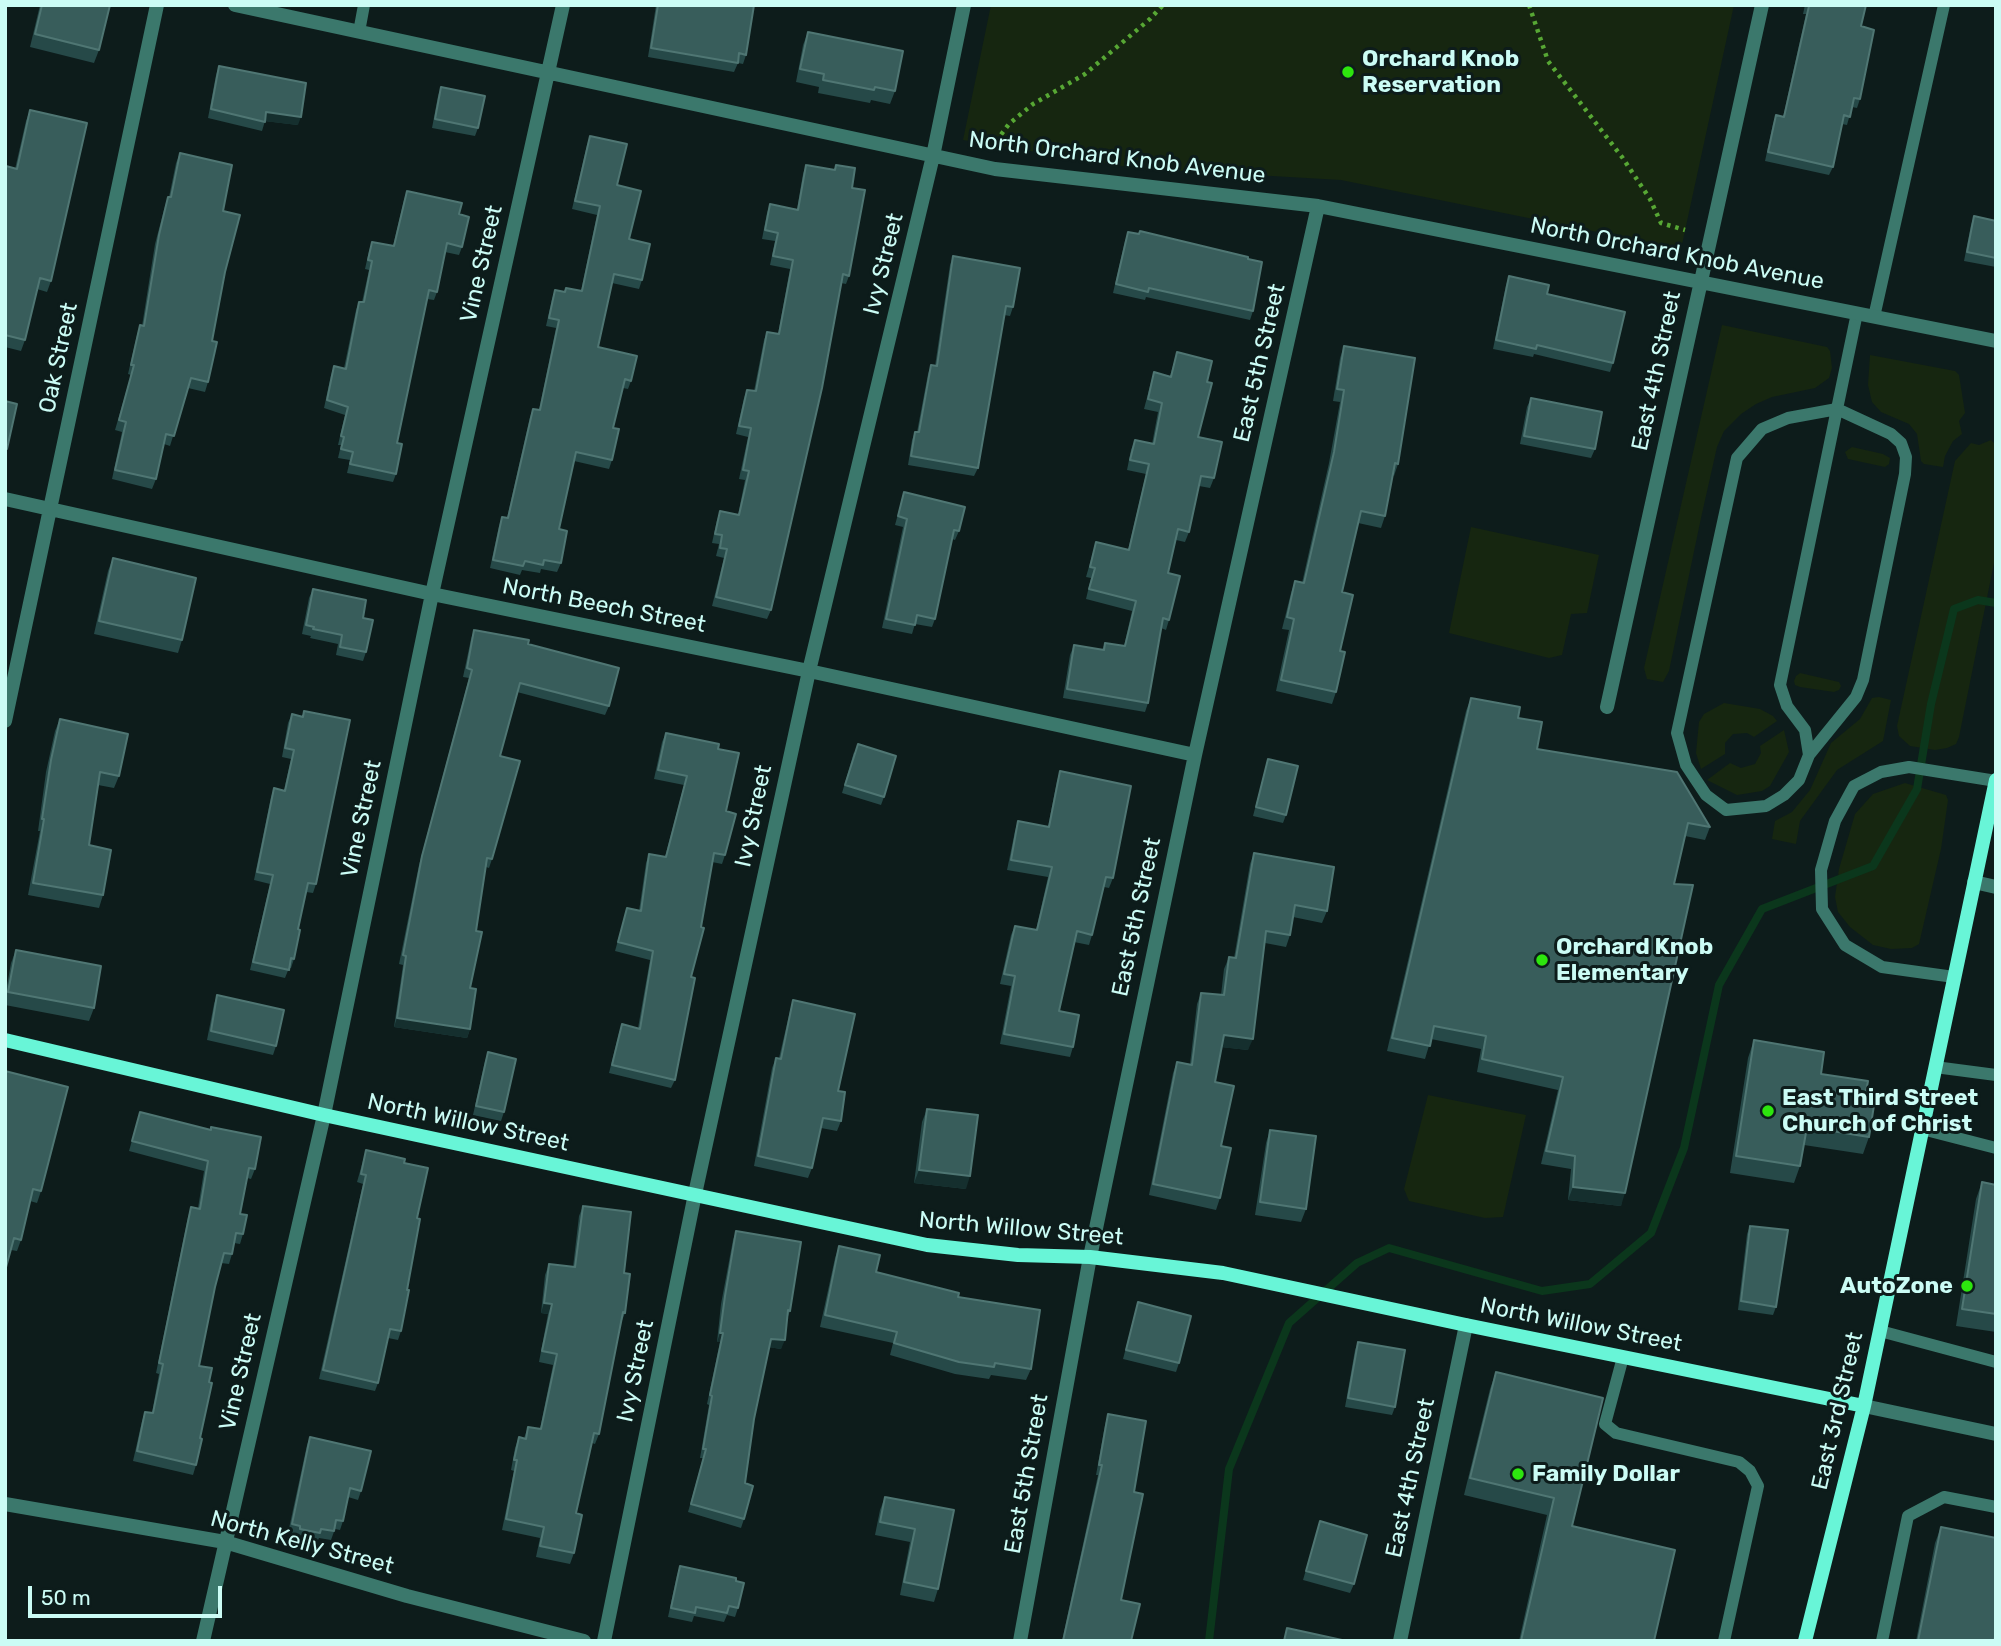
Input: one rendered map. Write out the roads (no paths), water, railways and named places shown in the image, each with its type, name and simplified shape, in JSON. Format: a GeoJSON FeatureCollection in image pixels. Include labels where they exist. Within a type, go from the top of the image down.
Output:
{"type":"FeatureCollection","features":[{"type":"Feature","properties":{"kind":"main road","name":"East 3rd Street"},"geometry":{"type":"LineString","coordinates":[[1805,1641],[1864,1406],[1996,780]]}},
{"type":"Feature","properties":{"kind":"main road","name":"North Willow Street"},"geometry":{"type":"LineString","coordinates":[[5,1040],[324,1115],[927,1245],[1018,1255],[1090,1257],[1223,1273],[1864,1406]]}},
{"type":"Feature","properties":{"kind":"street","name":"Oak Street"},"geometry":{"type":"LineString","coordinates":[[5,721],[157,5]]}},
{"type":"Feature","properties":{"kind":"street","name":"North Orchard Knob Avenue"},"geometry":{"type":"LineString","coordinates":[[235,5],[995,169],[1318,206],[1996,341]]}},
{"type":"Feature","properties":{"kind":"street","name":"Vine Street"},"geometry":{"type":"LineString","coordinates":[[203,1641],[324,1115],[432,594],[563,5]]}},
{"type":"Feature","properties":{"kind":"street","name":"Ivy Street"},"geometry":{"type":"LineString","coordinates":[[604,1641],[695,1194],[809,671],[933,156],[964,5]]}},
{"type":"Feature","properties":{"kind":"street","name":"East 4th Street"},"geometry":{"type":"LineString","coordinates":[[1607,707],[1762,5]]}},
{"type":"Feature","properties":{"kind":"street","name":"East 5th Street"},"geometry":{"type":"LineString","coordinates":[[1020,1641],[1090,1257],[1195,755],[1318,206]]}},
{"type":"Feature","properties":{"kind":"street","name":"North Beech Street"},"geometry":{"type":"LineString","coordinates":[[5,499],[432,594],[809,671],[1195,755]]}},
{"type":"Feature","properties":{"kind":"street"},"geometry":{"type":"LineString","coordinates":[[1974,883],[1996,887]]}},
{"type":"Feature","properties":{"kind":"street","name":"East 4th Street"},"geometry":{"type":"LineString","coordinates":[[1400,1641],[1466,1325]]}},
{"type":"Feature","properties":{"kind":"street","name":"North Willow Street"},"geometry":{"type":"LineString","coordinates":[[1864,1406],[1996,1434]]}},
{"type":"Feature","properties":{"kind":"street","name":"North Kelly Street"},"geometry":{"type":"LineString","coordinates":[[5,1504],[225,1542],[407,1596],[584,1641]]}},
{"type":"Feature","properties":{"kind":"lane"},"geometry":{"type":"LineString","coordinates":[[359,32],[365,5]]}},
{"type":"Feature","properties":{"kind":"lane"},"geometry":{"type":"LineString","coordinates":[[1874,317],[1944,5]]}},
{"type":"Feature","properties":{"kind":"lane"},"geometry":{"type":"LineString","coordinates":[[1809,755],[1805,730],[1787,706],[1780,685],[1857,313]]}},
{"type":"Feature","properties":{"kind":"lane"},"geometry":{"type":"LineString","coordinates":[[1837,409],[1891,434],[1901,443],[1906,457],[1905,474],[1863,680],[1856,696],[1809,755],[1799,780],[1784,795],[1766,806],[1726,810],[1706,795],[1686,765],[1677,733],[1737,458],[1762,429],[1788,418],[1837,409]]}},
{"type":"Feature","properties":{"kind":"lane"},"geometry":{"type":"LineString","coordinates":[[1954,977],[1882,967],[1845,945],[1822,909],[1821,870],[1835,821],[1854,786],[1872,776],[1909,767],[1996,780]]}},
{"type":"Feature","properties":{"kind":"lane"},"geometry":{"type":"LineString","coordinates":[[1935,1067],[1996,1075]]}},
{"type":"Feature","properties":{"kind":"lane"},"geometry":{"type":"LineString","coordinates":[[1922,1129],[1996,1148]]}},
{"type":"Feature","properties":{"kind":"lane"},"geometry":{"type":"LineString","coordinates":[[1880,1331],[1996,1362]]}},
{"type":"Feature","properties":{"kind":"lane"},"geometry":{"type":"LineString","coordinates":[[1623,1357],[1605,1424],[1616,1433],[1739,1462],[1750,1471],[1758,1486],[1724,1641]]}},
{"type":"Feature","properties":{"kind":"lane"},"geometry":{"type":"LineString","coordinates":[[1882,1641],[1908,1516],[1944,1497],[1996,1507]]}},
{"type":"Feature","properties":{"kind":"waterway"},"geometry":{"type":"LineString","coordinates":[[1209,1641],[1229,1469],[1289,1323],[1357,1263],[1389,1248],[1542,1291],[1590,1284],[1651,1233],[1684,1148],[1719,985],[1762,909],[1873,866],[1917,789],[1931,704],[1954,609],[1978,600],[1996,603]]}},
{"type":"Feature","properties":{"kind":"place","name":"Orchard Knob Reservation"},"geometry":{"type":"Point","coordinates":[1348,72]}},
{"type":"Feature","properties":{"kind":"place","name":"Orchard Knob Elementary"},"geometry":{"type":"Point","coordinates":[1542,960]}},
{"type":"Feature","properties":{"kind":"place","name":"East Third Street Church of Christ"},"geometry":{"type":"Point","coordinates":[1768,1111]}},
{"type":"Feature","properties":{"kind":"place","name":"AutoZone"},"geometry":{"type":"Point","coordinates":[1967,1286]}},
{"type":"Feature","properties":{"kind":"place","name":"Family Dollar"},"geometry":{"type":"Point","coordinates":[1518,1474]}}]}
